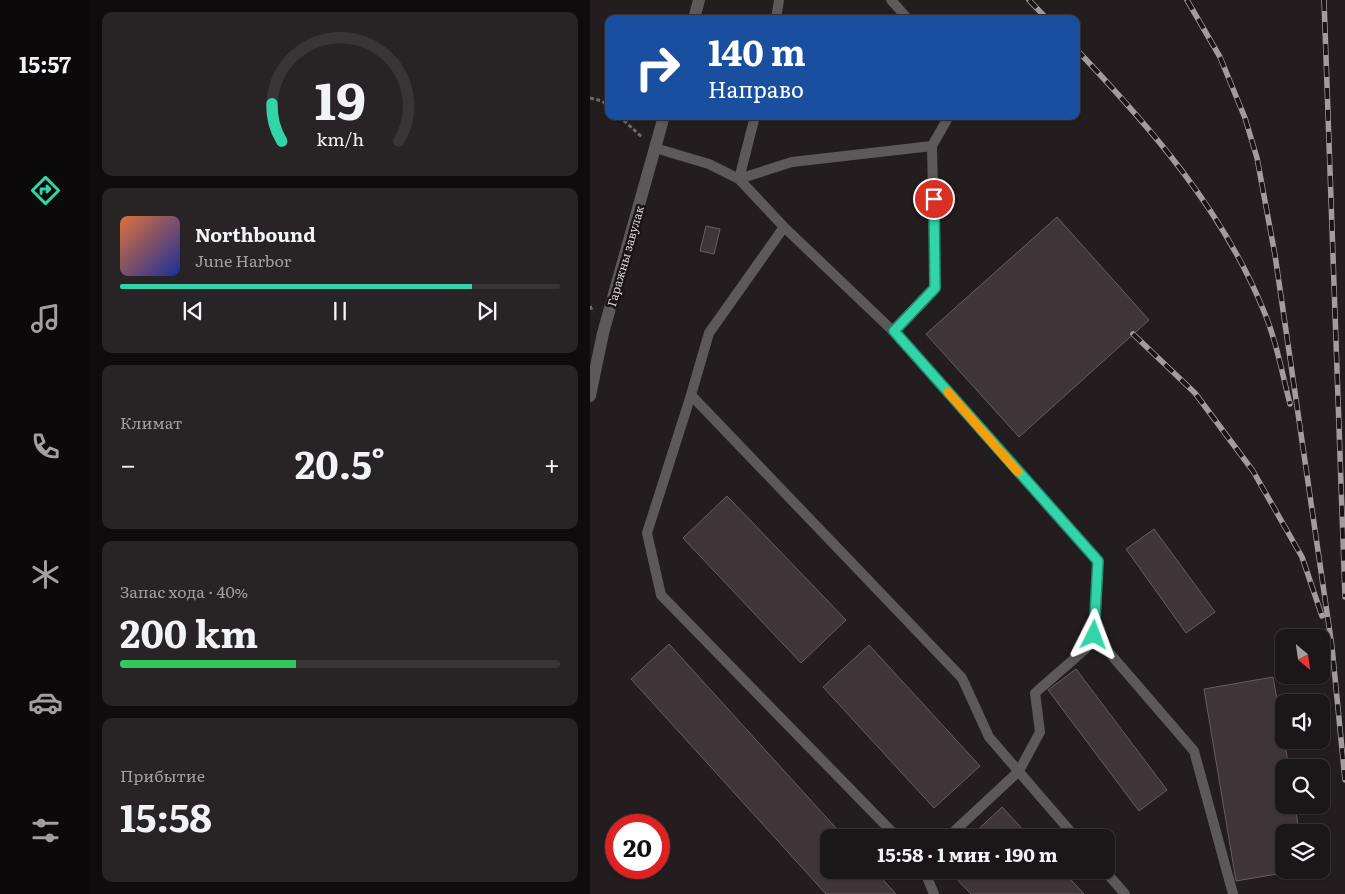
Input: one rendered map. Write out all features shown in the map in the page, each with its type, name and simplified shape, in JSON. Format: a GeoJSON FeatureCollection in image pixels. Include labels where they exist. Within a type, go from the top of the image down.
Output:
{"type":"FeatureCollection","features":[{"type":"Feature","properties":{"kind":"street"},"geometry":{"type":"LineString","coordinates":[[695,15],[699,0]]}},
{"type":"Feature","properties":{"kind":"street","name":"Гаражны завулак"},"geometry":{"type":"LineString","coordinates":[[590,396],[603,333],[663,120]]}},
{"type":"Feature","properties":{"kind":"lane"},"geometry":{"type":"LineString","coordinates":[[777,15],[779,0]]}},
{"type":"Feature","properties":{"kind":"lane"},"geometry":{"type":"LineString","coordinates":[[891,0],[904,15]]}},
{"type":"Feature","properties":{"kind":"lane"},"geometry":{"type":"LineString","coordinates":[[739,179],[754,120]]}},
{"type":"Feature","properties":{"kind":"lane"},"geometry":{"type":"LineString","coordinates":[[894,331],[935,288],[932,146],[947,120]]}},
{"type":"Feature","properties":{"kind":"lane"},"geometry":{"type":"LineString","coordinates":[[739,179],[792,162],[932,146]]}},
{"type":"Feature","properties":{"kind":"lane"},"geometry":{"type":"LineString","coordinates":[[655,148],[709,164],[739,179],[784,227],[894,331],[1098,561],[1094,635],[1194,751],[1233,894]]}},
{"type":"Feature","properties":{"kind":"lane"},"geometry":{"type":"LineString","coordinates":[[784,227],[709,333],[647,533],[661,595],[889,829]]}},
{"type":"Feature","properties":{"kind":"lane"},"geometry":{"type":"LineString","coordinates":[[691,395],[962,678],[989,736],[1068,829]]}},
{"type":"Feature","properties":{"kind":"lane"},"geometry":{"type":"LineString","coordinates":[[957,829],[1019,771],[1040,732],[1035,694],[1097,638]]}},
{"type":"Feature","properties":{"kind":"lane"},"geometry":{"type":"LineString","coordinates":[[928,879],[934,894]]}},
{"type":"Feature","properties":{"kind":"lane"},"geometry":{"type":"LineString","coordinates":[[1112,879],[1125,894]]}},
{"type":"Feature","properties":{"kind":"path"},"geometry":{"type":"LineString","coordinates":[[590,98],[605,104]]}},
{"type":"Feature","properties":{"kind":"path"},"geometry":{"type":"LineString","coordinates":[[624,120],[655,148]]}},
{"type":"Feature","properties":{"kind":"building"},"geometry":{"type":"Polygon","coordinates":[[[1057,217],[1149,320],[1019,437],[926,334],[1057,217]]]}},
{"type":"Feature","properties":{"kind":"building"},"geometry":{"type":"Polygon","coordinates":[[[706,226],[720,229],[714,254],[700,251],[706,226]]]}},
{"type":"Feature","properties":{"kind":"building"},"geometry":{"type":"Polygon","coordinates":[[[727,496],[846,620],[801,663],[683,538],[727,496]]]}},
{"type":"Feature","properties":{"kind":"building"},"geometry":{"type":"Polygon","coordinates":[[[1154,529],[1215,612],[1186,633],[1126,549],[1154,529]]]}},
{"type":"Feature","properties":{"kind":"building"},"geometry":{"type":"Polygon","coordinates":[[[669,644],[837,829],[820,829],[820,879],[882,879],[896,894],[826,894],[631,679],[669,644]]]}},
{"type":"Feature","properties":{"kind":"building"},"geometry":{"type":"Polygon","coordinates":[[[869,645],[980,766],[934,808],[823,687],[869,645]]]}},
{"type":"Feature","properties":{"kind":"building"},"geometry":{"type":"Polygon","coordinates":[[[1076,669],[1167,790],[1139,811],[1048,690],[1076,669]]]}},
{"type":"Feature","properties":{"kind":"building"},"geometry":{"type":"Polygon","coordinates":[[[1273,677],[1276,694],[1275,749],[1286,749],[1287,759],[1275,759],[1275,814],[1296,814],[1298,824],[1275,824],[1275,874],[1236,881],[1204,689],[1273,677]]]}},
{"type":"Feature","properties":{"kind":"building"},"geometry":{"type":"Polygon","coordinates":[[[1002,807],[1023,829],[979,829],[1002,807]]]}},
{"type":"Feature","properties":{"kind":"building"},"geometry":{"type":"Polygon","coordinates":[[[957,879],[1070,879],[1084,894],[971,894],[957,879]]]}},
{"type":"Feature","properties":{"kind":"railway"},"geometry":{"type":"LineString","coordinates":[[1029,0],[1043,15]]}},
{"type":"Feature","properties":{"kind":"railway"},"geometry":{"type":"LineString","coordinates":[[1187,0],[1220,57],[1245,118],[1257,158],[1275,255],[1332,647],[1345,780]]}},
{"type":"Feature","properties":{"kind":"railway"},"geometry":{"type":"LineString","coordinates":[[1324,0],[1345,597]]}},
{"type":"Feature","properties":{"kind":"railway"},"geometry":{"type":"LineString","coordinates":[[1080,53],[1157,139],[1205,203],[1227,237],[1246,272],[1268,320],[1290,404]]}},
{"type":"Feature","properties":{"kind":"railway"},"geometry":{"type":"LineString","coordinates":[[1133,334],[1195,393],[1253,471],[1302,557],[1322,616]]}},
{"type":"Feature","properties":{"kind":"slow traffic"},"geometry":{"type":"LineString","coordinates":[[948,392],[1018,472]]}},
{"type":"Feature","properties":{"kind":"route"},"geometry":{"type":"LineString","coordinates":[[934,199],[935,288],[894,331],[1098,561],[1094,635]]}}]}
